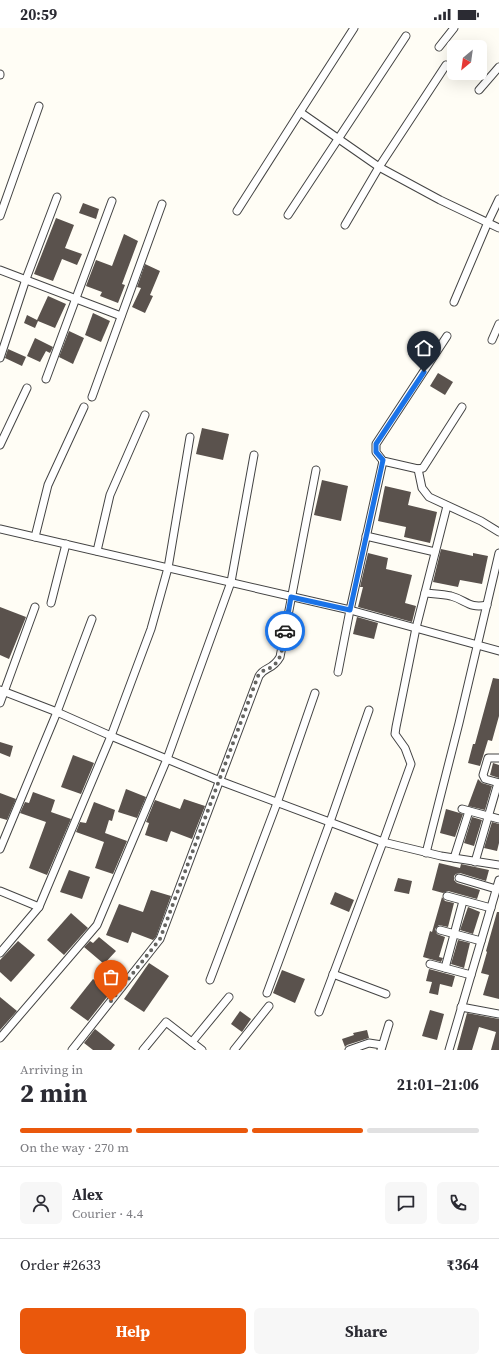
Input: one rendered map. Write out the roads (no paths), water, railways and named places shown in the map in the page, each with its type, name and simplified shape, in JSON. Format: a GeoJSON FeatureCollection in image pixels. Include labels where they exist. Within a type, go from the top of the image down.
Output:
{"type":"FeatureCollection","features":[{"type":"Feature","properties":{"kind":"street"},"geometry":{"type":"LineString","coordinates":[[237,211],[354,28]]}},
{"type":"Feature","properties":{"kind":"street"},"geometry":{"type":"LineString","coordinates":[[439,47],[454,28]]}},
{"type":"Feature","properties":{"kind":"street"},"geometry":{"type":"LineString","coordinates":[[288,215],[406,36]]}},
{"type":"Feature","properties":{"kind":"street"},"geometry":{"type":"LineString","coordinates":[[345,224],[379,167],[446,65]]}},
{"type":"Feature","properties":{"kind":"street"},"geometry":{"type":"LineString","coordinates":[[479,90],[499,66]]}},
{"type":"Feature","properties":{"kind":"street"},"geometry":{"type":"LineString","coordinates":[[0,216],[39,106]]}},
{"type":"Feature","properties":{"kind":"street"},"geometry":{"type":"LineString","coordinates":[[300,112],[338,140],[379,167],[440,200],[499,228]]}},
{"type":"Feature","properties":{"kind":"street"},"geometry":{"type":"LineString","coordinates":[[0,358],[26,280],[57,197]]}},
{"type":"Feature","properties":{"kind":"street"},"geometry":{"type":"LineString","coordinates":[[454,302],[499,199]]}},
{"type":"Feature","properties":{"kind":"street"},"geometry":{"type":"LineString","coordinates":[[46,379],[112,201]]}},
{"type":"Feature","properties":{"kind":"street"},"geometry":{"type":"LineString","coordinates":[[92,397],[162,204]]}},
{"type":"Feature","properties":{"kind":"street"},"geometry":{"type":"LineString","coordinates":[[0,270],[121,316]]}},
{"type":"Feature","properties":{"kind":"street"},"geometry":{"type":"LineString","coordinates":[[492,340],[499,324]]}},
{"type":"Feature","properties":{"kind":"street"},"geometry":{"type":"LineString","coordinates":[[447,336],[376,444],[376,452],[383,460],[418,470],[423,468],[462,407]]}},
{"type":"Feature","properties":{"kind":"street"},"geometry":{"type":"LineString","coordinates":[[0,445],[27,388]]}},
{"type":"Feature","properties":{"kind":"street"},"geometry":{"type":"LineString","coordinates":[[36,537],[48,485],[84,407]]}},
{"type":"Feature","properties":{"kind":"street"},"geometry":{"type":"LineString","coordinates":[[97,551],[110,495],[145,415]]}},
{"type":"Feature","properties":{"kind":"street"},"geometry":{"type":"LineString","coordinates":[[0,953],[39,907],[111,736],[151,629],[168,568],[190,437]]}},
{"type":"Feature","properties":{"kind":"street"},"geometry":{"type":"LineString","coordinates":[[0,1038],[97,925],[167,759],[231,582],[254,456]]}},
{"type":"Feature","properties":{"kind":"street"},"geometry":{"type":"LineString","coordinates":[[338,672],[383,460]]}},
{"type":"Feature","properties":{"kind":"street"},"geometry":{"type":"LineString","coordinates":[[72,1050],[160,939],[258,676],[262,671],[276,664],[280,657],[316,470]]}},
{"type":"Feature","properties":{"kind":"street"},"geometry":{"type":"LineString","coordinates":[[418,470],[422,488],[428,497],[480,521],[499,532]]}},
{"type":"Feature","properties":{"kind":"street"},"geometry":{"type":"LineString","coordinates":[[319,1012],[411,764],[405,748],[395,734],[416,628],[447,506]]}},
{"type":"Feature","properties":{"kind":"street"},"geometry":{"type":"LineString","coordinates":[[0,529],[350,610],[499,651]]}},
{"type":"Feature","properties":{"kind":"street"},"geometry":{"type":"LineString","coordinates":[[366,536],[435,552]]}},
{"type":"Feature","properties":{"kind":"street"},"geometry":{"type":"LineString","coordinates":[[51,603],[66,544]]}},
{"type":"Feature","properties":{"kind":"street"},"geometry":{"type":"LineString","coordinates":[[426,853],[458,731],[499,553]]}},
{"type":"Feature","properties":{"kind":"street"},"geometry":{"type":"LineString","coordinates":[[425,593],[452,596],[478,607],[487,605]]}},
{"type":"Feature","properties":{"kind":"street"},"geometry":{"type":"LineString","coordinates":[[0,703],[2,690],[36,607]]}},
{"type":"Feature","properties":{"kind":"street"},"geometry":{"type":"LineString","coordinates":[[0,849],[57,712],[92,619]]}},
{"type":"Feature","properties":{"kind":"street"},"geometry":{"type":"LineString","coordinates":[[2,690],[220,781],[383,842],[426,853],[499,865]]}},
{"type":"Feature","properties":{"kind":"street"},"geometry":{"type":"LineString","coordinates":[[210,980],[277,803],[315,693]]}},
{"type":"Feature","properties":{"kind":"street"},"geometry":{"type":"LineString","coordinates":[[266,993],[330,822],[369,710]]}},
{"type":"Feature","properties":{"kind":"street"},"geometry":{"type":"LineString","coordinates":[[475,862],[498,783],[485,779],[483,775],[488,758],[499,758]]}},
{"type":"Feature","properties":{"kind":"street"},"geometry":{"type":"LineString","coordinates":[[454,858],[466,810],[499,819]]}},
{"type":"Feature","properties":{"kind":"street"},"geometry":{"type":"LineString","coordinates":[[0,826],[8,829]]}},
{"type":"Feature","properties":{"kind":"street"},"geometry":{"type":"LineString","coordinates":[[459,878],[496,889]]}},
{"type":"Feature","properties":{"kind":"street"},"geometry":{"type":"LineString","coordinates":[[449,1050],[499,880]]}},
{"type":"Feature","properties":{"kind":"street"},"geometry":{"type":"LineString","coordinates":[[0,891],[39,907]]}},
{"type":"Feature","properties":{"kind":"street"},"geometry":{"type":"LineString","coordinates":[[447,896],[491,908]]}},
{"type":"Feature","properties":{"kind":"street"},"geometry":{"type":"LineString","coordinates":[[445,968],[464,901]]}},
{"type":"Feature","properties":{"kind":"street"},"geometry":{"type":"LineString","coordinates":[[440,930],[481,941]]}},
{"type":"Feature","properties":{"kind":"street"},"geometry":{"type":"LineString","coordinates":[[430,964],[471,975]]}},
{"type":"Feature","properties":{"kind":"street"},"geometry":{"type":"LineString","coordinates":[[333,974],[386,994]]}},
{"type":"Feature","properties":{"kind":"street"},"geometry":{"type":"LineString","coordinates":[[192,1042],[229,998]]}},
{"type":"Feature","properties":{"kind":"street"},"geometry":{"type":"LineString","coordinates":[[234,1050],[269,1006]]}},
{"type":"Feature","properties":{"kind":"street"},"geometry":{"type":"LineString","coordinates":[[461,1007],[499,1014]]}},
{"type":"Feature","properties":{"kind":"street"},"geometry":{"type":"LineString","coordinates":[[143,1050],[166,1022],[202,1050]]}},
{"type":"Feature","properties":{"kind":"street"},"geometry":{"type":"LineString","coordinates":[[349,1050],[369,1044],[382,1048],[389,1024]]}}]}
